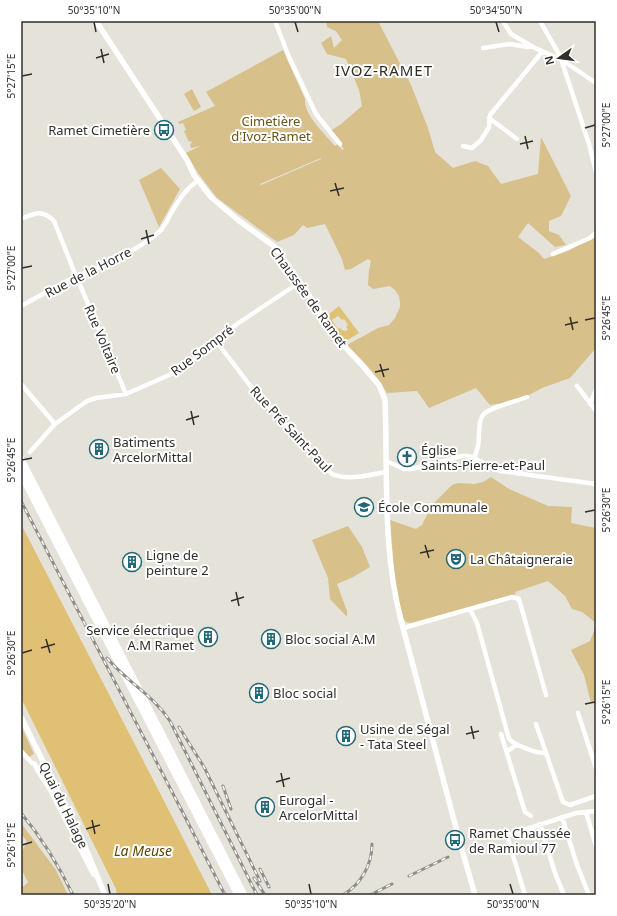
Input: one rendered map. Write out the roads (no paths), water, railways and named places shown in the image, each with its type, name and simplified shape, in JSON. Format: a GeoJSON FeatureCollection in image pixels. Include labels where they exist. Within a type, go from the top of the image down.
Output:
{"type":"FeatureCollection","features":[{"type":"Feature","properties":{"kind":"highway"},"geometry":{"type":"LineString","coordinates":[[21,459],[244,895]]}},
{"type":"Feature","properties":{"kind":"highway"},"geometry":{"type":"LineString","coordinates":[[21,474],[238,895]]}},
{"type":"Feature","properties":{"kind":"main road","name":"Chaussée de Ramet"},"geometry":{"type":"LineString","coordinates":[[96,21],[187,160],[194,175],[215,201],[275,248],[300,282],[333,334],[381,388],[385,400],[386,461]]}},
{"type":"Feature","properties":{"kind":"main road"},"geometry":{"type":"LineString","coordinates":[[386,461],[392,575],[402,628],[475,895]]}},
{"type":"Feature","properties":{"kind":"main road","name":"Quai du Halage"},"geometry":{"type":"LineString","coordinates":[[21,717],[84,844],[105,895]]}},
{"type":"Feature","properties":{"kind":"street"},"geometry":{"type":"LineString","coordinates":[[275,21],[289,56],[316,114],[340,144]]}},
{"type":"Feature","properties":{"kind":"street"},"geometry":{"type":"LineString","coordinates":[[503,21],[511,34],[542,52],[562,60],[596,84]]}},
{"type":"Feature","properties":{"kind":"street"},"geometry":{"type":"LineString","coordinates":[[540,21],[562,60],[589,144],[596,172]]}},
{"type":"Feature","properties":{"kind":"street"},"geometry":{"type":"LineString","coordinates":[[483,48],[510,44],[528,47],[532,46]]}},
{"type":"Feature","properties":{"kind":"street"},"geometry":{"type":"LineString","coordinates":[[463,146],[472,148],[481,140],[488,128],[488,118],[542,52]]}},
{"type":"Feature","properties":{"kind":"street"},"geometry":{"type":"LineString","coordinates":[[488,118],[517,139]]}},
{"type":"Feature","properties":{"kind":"street","name":"Rue de la Horre"},"geometry":{"type":"LineString","coordinates":[[21,306],[76,276],[104,265],[143,244],[163,228],[185,191],[199,180]]}},
{"type":"Feature","properties":{"kind":"street"},"geometry":{"type":"LineString","coordinates":[[21,219],[33,214],[41,213],[48,215],[54,221],[76,276]]}},
{"type":"Feature","properties":{"kind":"street"},"geometry":{"type":"LineString","coordinates":[[554,254],[590,238],[596,233]]}},
{"type":"Feature","properties":{"kind":"street","name":"Rue Sompré"},"geometry":{"type":"LineString","coordinates":[[30,452],[55,424],[87,401],[96,398],[126,394],[176,372],[194,360],[238,324],[300,282]]}},
{"type":"Feature","properties":{"kind":"street","name":"Rue Voltaire"},"geometry":{"type":"LineString","coordinates":[[80,285],[126,394]]}},
{"type":"Feature","properties":{"kind":"street","name":"Rue Pré Saint-Paul"},"geometry":{"type":"LineString","coordinates":[[216,341],[252,388],[332,474],[338,477],[346,478],[386,472]]}},
{"type":"Feature","properties":{"kind":"street"},"geometry":{"type":"LineString","coordinates":[[21,384],[55,424]]}},
{"type":"Feature","properties":{"kind":"street"},"geometry":{"type":"LineString","coordinates":[[578,386],[596,411]]}},
{"type":"Feature","properties":{"kind":"street"},"geometry":{"type":"LineString","coordinates":[[590,404],[596,390]]}},
{"type":"Feature","properties":{"kind":"street"},"geometry":{"type":"LineString","coordinates":[[474,458],[478,446],[483,415],[489,410],[527,397]]}},
{"type":"Feature","properties":{"kind":"street"},"geometry":{"type":"LineString","coordinates":[[386,461],[404,469],[412,469],[462,456],[468,456],[500,471],[596,484]]}},
{"type":"Feature","properties":{"kind":"street"},"geometry":{"type":"LineString","coordinates":[[402,628],[512,597],[520,599],[546,695]]}},
{"type":"Feature","properties":{"kind":"street"},"geometry":{"type":"LineString","coordinates":[[470,609],[477,623],[508,736],[512,742],[517,745],[538,753],[546,753]]}},
{"type":"Feature","properties":{"kind":"street"},"geometry":{"type":"LineString","coordinates":[[578,713],[596,768]]}},
{"type":"Feature","properties":{"kind":"street"},"geometry":{"type":"LineString","coordinates":[[536,724],[562,802],[570,805],[596,796]]}},
{"type":"Feature","properties":{"kind":"street"},"geometry":{"type":"LineString","coordinates":[[501,734],[525,812],[531,816]]}},
{"type":"Feature","properties":{"kind":"street"},"geometry":{"type":"LineString","coordinates":[[506,751],[517,745]]}},
{"type":"Feature","properties":{"kind":"street"},"geometry":{"type":"LineString","coordinates":[[21,750],[32,763],[35,764],[93,874],[99,878]]}},
{"type":"Feature","properties":{"kind":"street"},"geometry":{"type":"LineString","coordinates":[[35,764],[43,761]]}},
{"type":"Feature","properties":{"kind":"street"},"geometry":{"type":"LineString","coordinates":[[525,895],[508,838],[510,834],[562,817],[596,810]]}},
{"type":"Feature","properties":{"kind":"street"},"geometry":{"type":"LineString","coordinates":[[586,812],[596,846]]}},
{"type":"Feature","properties":{"kind":"street"},"geometry":{"type":"LineString","coordinates":[[562,817],[577,865],[589,895]]}},
{"type":"Feature","properties":{"kind":"street"},"geometry":{"type":"LineString","coordinates":[[540,824],[564,895]]}},
{"type":"Feature","properties":{"kind":"water"},"geometry":{"type":"Polygon","coordinates":[[[339,306],[359,333],[344,342],[325,317],[339,306]],[[338,316],[332,320],[338,329],[340,328],[346,331],[348,329],[346,327],[348,325],[344,319],[342,320],[338,316]]]}},
{"type":"Feature","properties":{"kind":"water","name":"La Meuse"},"geometry":{"type":"Polygon","coordinates":[[[21,524],[212,895],[117,895],[116,889],[21,698],[21,524]]]}},
{"type":"Feature","properties":{"kind":"railway"},"geometry":{"type":"LineString","coordinates":[[21,501],[225,895]]}},
{"type":"Feature","properties":{"kind":"railway"},"geometry":{"type":"LineString","coordinates":[[107,658],[155,703],[170,721],[257,895]]}},
{"type":"Feature","properties":{"kind":"railway"},"geometry":{"type":"LineString","coordinates":[[179,727],[204,767],[260,881]]}},
{"type":"Feature","properties":{"kind":"railway"},"geometry":{"type":"LineString","coordinates":[[223,786],[231,809]]}},
{"type":"Feature","properties":{"kind":"railway"},"geometry":{"type":"LineString","coordinates":[[21,813],[50,852],[73,895]]}},
{"type":"Feature","properties":{"kind":"railway"},"geometry":{"type":"LineString","coordinates":[[343,895],[360,880],[368,866],[372,844]]}},
{"type":"Feature","properties":{"kind":"railway"},"geometry":{"type":"LineString","coordinates":[[409,876],[448,857]]}},
{"type":"Feature","properties":{"kind":"railway"},"geometry":{"type":"LineString","coordinates":[[260,869],[269,887]]}},
{"type":"Feature","properties":{"kind":"railway"},"geometry":{"type":"LineString","coordinates":[[254,878],[265,895]]}},
{"type":"Feature","properties":{"kind":"railway"},"geometry":{"type":"LineString","coordinates":[[370,895],[392,884]]}},
{"type":"Feature","properties":{"kind":"place","name":"Ramet Cimetière"},"geometry":{"type":"Point","coordinates":[164,130]}},
{"type":"Feature","properties":{"kind":"place","name":"Batiments ArcelorMittal"},"geometry":{"type":"Point","coordinates":[99,449]}},
{"type":"Feature","properties":{"kind":"place","name":"Église Saints-Pierre-et-Paul"},"geometry":{"type":"Point","coordinates":[407,457]}},
{"type":"Feature","properties":{"kind":"place","name":"École Communale"},"geometry":{"type":"Point","coordinates":[364,507]}},
{"type":"Feature","properties":{"kind":"place","name":"La Châtaigneraie"},"geometry":{"type":"Point","coordinates":[456,559]}},
{"type":"Feature","properties":{"kind":"place","name":"Ligne de peinture 2"},"geometry":{"type":"Point","coordinates":[132,562]}},
{"type":"Feature","properties":{"kind":"place","name":"Service électrique A.M Ramet"},"geometry":{"type":"Point","coordinates":[208,637]}},
{"type":"Feature","properties":{"kind":"place","name":"Bloc social A.M"},"geometry":{"type":"Point","coordinates":[271,639]}},
{"type":"Feature","properties":{"kind":"place","name":"Bloc social"},"geometry":{"type":"Point","coordinates":[259,693]}},
{"type":"Feature","properties":{"kind":"place","name":"Usine de Ségal - Tata Steel"},"geometry":{"type":"Point","coordinates":[346,736]}},
{"type":"Feature","properties":{"kind":"place","name":"Eurogal - ArcelorMittal"},"geometry":{"type":"Point","coordinates":[265,807]}},
{"type":"Feature","properties":{"kind":"place","name":"Ramet Chaussée de Ramioul 77"},"geometry":{"type":"Point","coordinates":[455,840]}},
{"type":"Feature","properties":{"kind":"district","name":"IVOZ-RAMET"},"geometry":{"type":"Point","coordinates":[384,70]}},
{"type":"Feature","properties":{"kind":"park label","name":"Cimetière d'Ivoz-Ramet"},"geometry":{"type":"Point","coordinates":[271,128]}}]}
